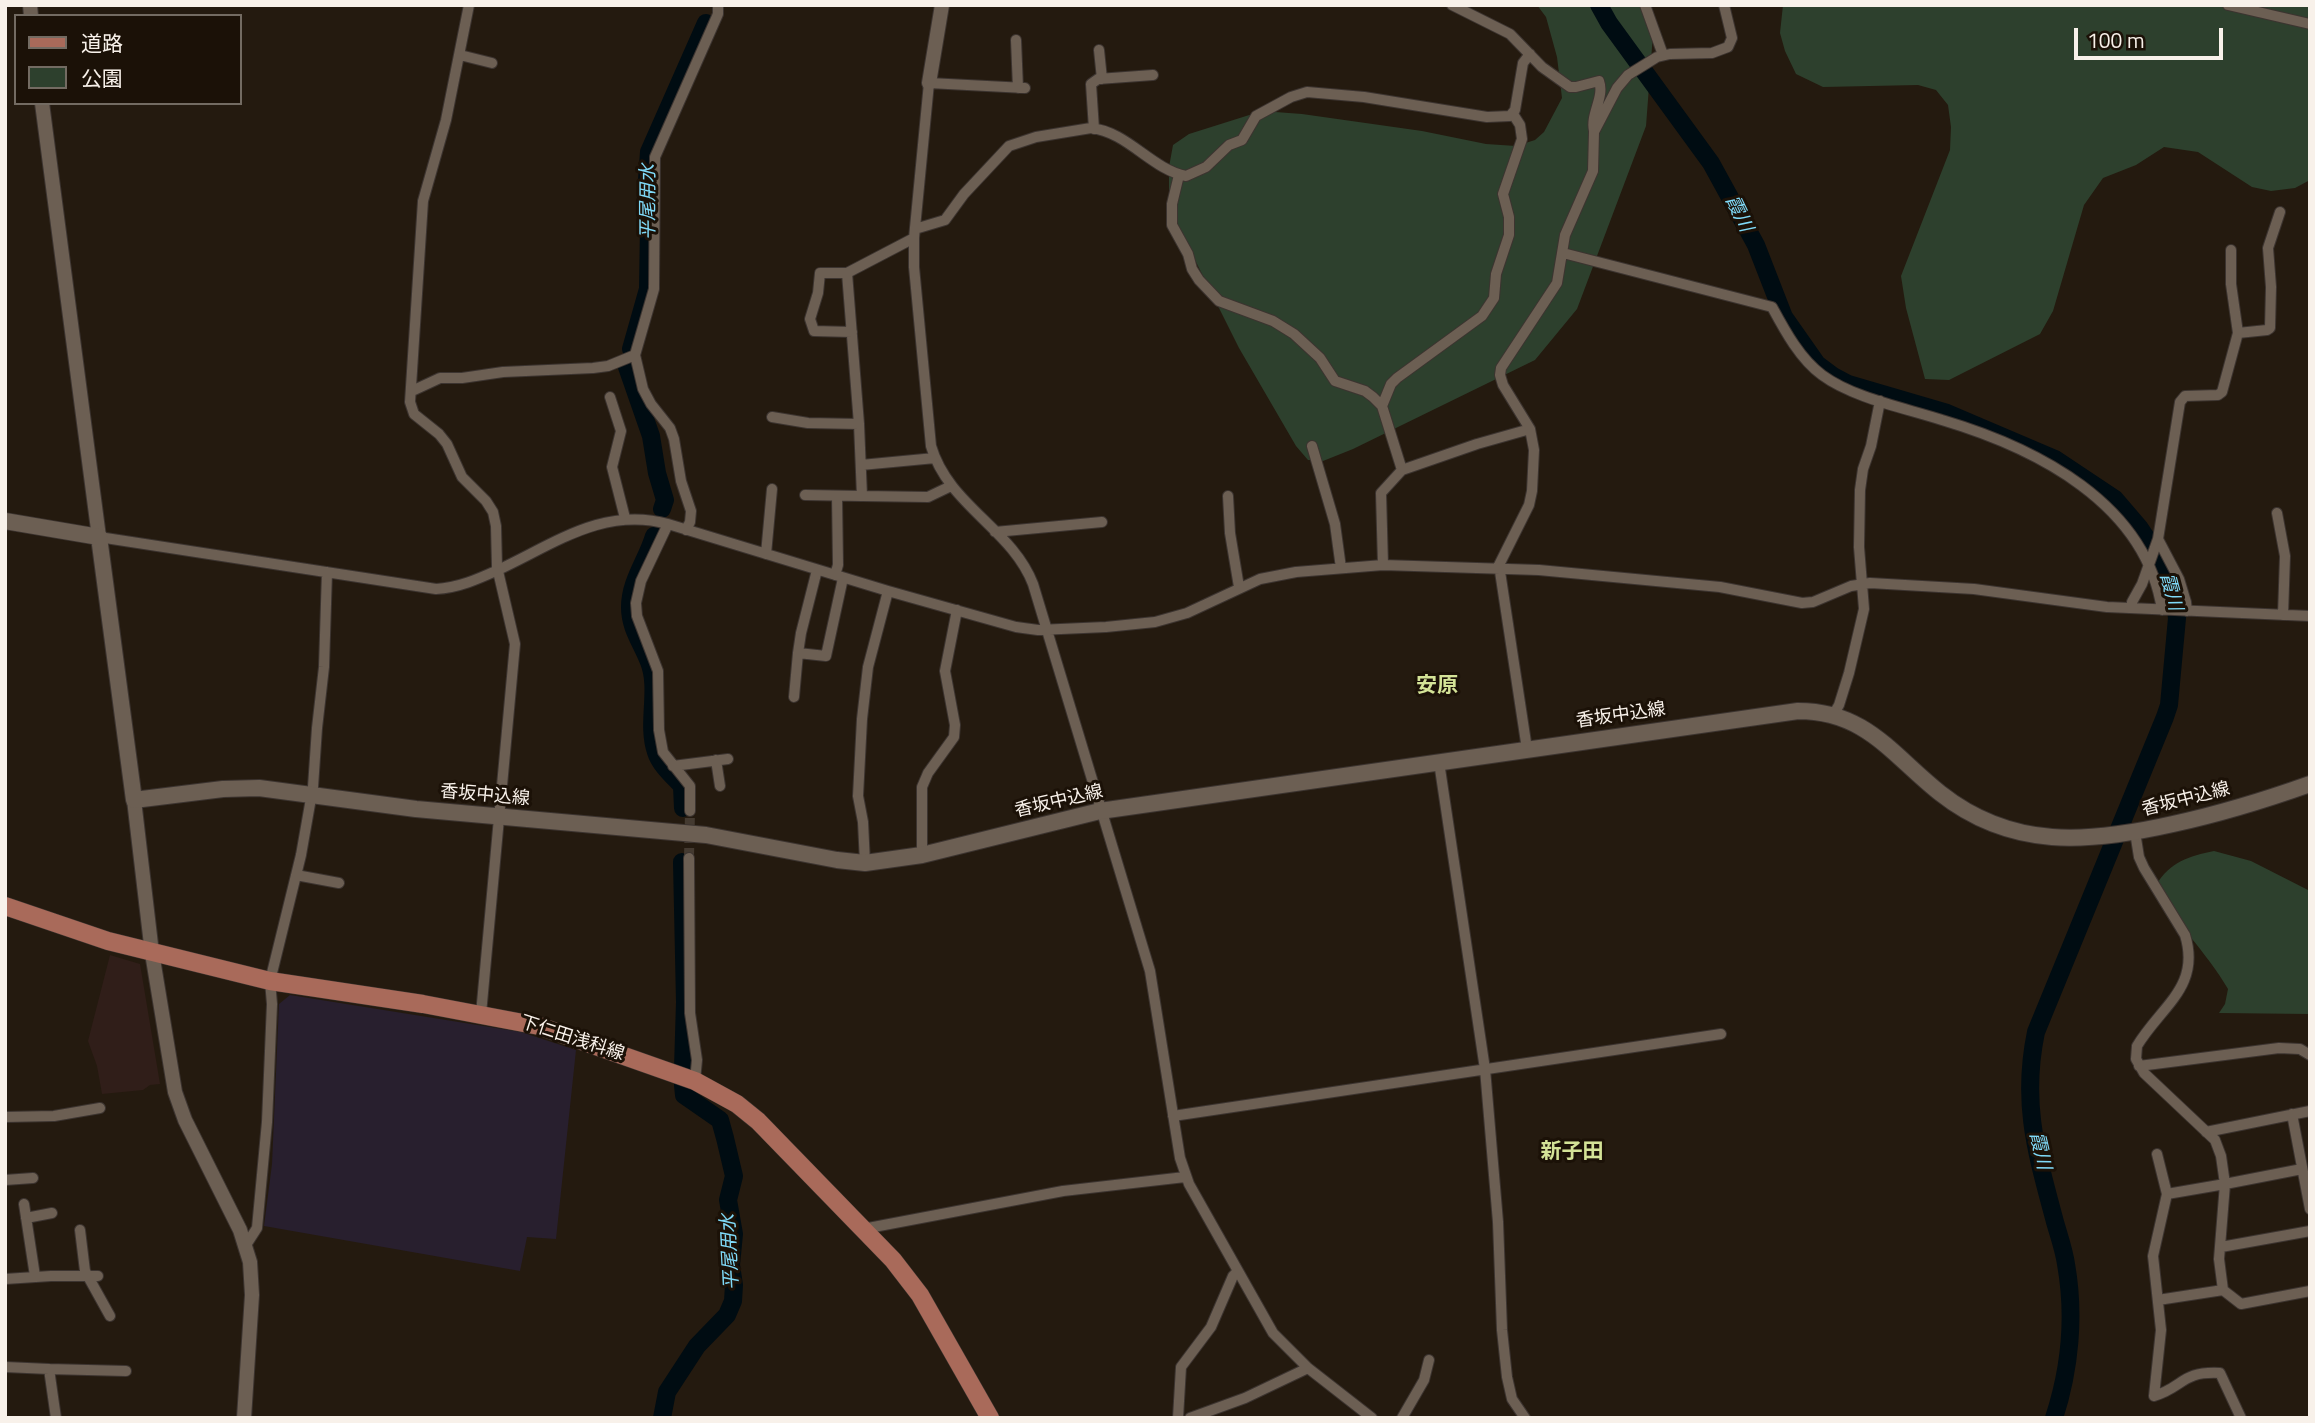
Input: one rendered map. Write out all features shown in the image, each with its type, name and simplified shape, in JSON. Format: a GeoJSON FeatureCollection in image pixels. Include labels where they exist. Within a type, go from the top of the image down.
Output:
{"type":"FeatureCollection","features":[{"type":"Feature","properties":{"kind":"main road"},"geometry":{"type":"LineString","coordinates":[[5,521],[99,537],[134,800]]}},
{"type":"Feature","properties":{"kind":"main road","name":"香坂中込線"},"geometry":{"type":"LineString","coordinates":[[134,800],[243,788],[416,809],[706,835],[865,863],[922,855],[1100,811],[1783,712],[1811,711],[1833,715],[1860,725],[1940,793],[1989,822],[2034,835],[2065,839],[2132,833],[2211,816],[2310,784]]}},
{"type":"Feature","properties":{"kind":"main road","name":"下仁田浅科線"},"geometry":{"type":"LineString","coordinates":[[5,906],[85,934],[152,953],[270,981],[481,1014],[540,1026],[695,1081],[737,1104],[758,1121],[893,1260],[920,1295],[990,1418]]}},
{"type":"Feature","properties":{"kind":"street"},"geometry":{"type":"LineString","coordinates":[[469,5],[446,120],[424,201],[410,401],[414,414],[439,434],[447,444],[462,477],[493,512],[498,570],[515,644],[481,1014]]}},
{"type":"Feature","properties":{"kind":"street"},"geometry":{"type":"LineString","coordinates":[[686,530],[691,511],[681,481],[674,439],[670,428],[643,389],[635,355],[654,289],[655,157],[718,14],[718,5]]}},
{"type":"Feature","properties":{"kind":"street"},"geometry":{"type":"LineString","coordinates":[[942,5],[929,83],[915,234],[915,267],[928,424],[935,458],[951,486],[1026,568],[1150,971],[1185,1177],[1273,1333],[1308,1368],[1372,1418]]}},
{"type":"Feature","properties":{"kind":"street"},"geometry":{"type":"LineString","coordinates":[[1452,5],[1510,34],[1542,67],[1570,87],[1576,88],[1599,81],[1601,90],[1592,120],[1593,171],[1565,235],[1557,283],[1518,344],[1509,353],[1500,375],[1503,385],[1530,429],[1534,450],[1531,498],[1524,517],[1499,562],[1527,749]]}},
{"type":"Feature","properties":{"kind":"street"},"geometry":{"type":"LineString","coordinates":[[1645,5],[1663,55]]}},
{"type":"Feature","properties":{"kind":"street"},"geometry":{"type":"LineString","coordinates":[[1594,132],[1617,88],[1647,62],[1663,55],[1712,53],[1728,47],[1732,38],[1724,5]]}},
{"type":"Feature","properties":{"kind":"street"},"geometry":{"type":"LineString","coordinates":[[2228,5],[2310,24]]}},
{"type":"Feature","properties":{"kind":"street"},"geometry":{"type":"LineString","coordinates":[[929,83],[1022,88],[1016,40]]}},
{"type":"Feature","properties":{"kind":"street"},"geometry":{"type":"LineString","coordinates":[[1099,50],[1102,79]]}},
{"type":"Feature","properties":{"kind":"street"},"geometry":{"type":"LineString","coordinates":[[1382,406],[1391,384],[1397,378],[1482,316],[1494,298],[1496,274],[1509,235],[1509,217],[1503,194],[1522,139],[1520,125],[1513,114],[1523,63],[1530,54]]}},
{"type":"Feature","properties":{"kind":"street"},"geometry":{"type":"LineString","coordinates":[[460,55],[492,63]]}},
{"type":"Feature","properties":{"kind":"street"},"geometry":{"type":"LineString","coordinates":[[1094,129],[1091,84],[1102,79],[1153,75]]}},
{"type":"Feature","properties":{"kind":"street"},"geometry":{"type":"LineString","coordinates":[[852,332],[814,331],[810,319],[818,293],[820,273],[846,273],[945,220],[964,194],[1009,146],[1036,136],[1094,129],[1117,136],[1164,167],[1186,176],[1206,167],[1229,145],[1242,139],[1256,116],[1291,97],[1307,92],[1364,97],[1486,117],[1513,114]]}},
{"type":"Feature","properties":{"kind":"street"},"geometry":{"type":"LineString","coordinates":[[42,105],[99,537],[436,589],[467,583],[589,527],[625,518],[654,520],[888,591],[1016,626],[1046,631],[1138,624],[1172,618],[1239,587],[1277,575],[1383,565],[1499,568],[1720,587],[1802,603],[1813,602],[1861,584],[1974,589],[2088,605],[2164,611],[2310,616]]}},
{"type":"Feature","properties":{"kind":"street"},"geometry":{"type":"LineString","coordinates":[[1179,175],[1171,204],[1172,225],[1188,254],[1192,269],[1210,294],[1219,302],[1273,321],[1294,334],[1320,359],[1335,381],[1365,391],[1382,406],[1402,470]]}},
{"type":"Feature","properties":{"kind":"street"},"geometry":{"type":"LineString","coordinates":[[2238,333],[2270,328],[2268,248],[2280,212]]}},
{"type":"Feature","properties":{"kind":"street"},"geometry":{"type":"LineString","coordinates":[[2132,602],[2157,541],[2180,402],[2185,396],[2218,395],[2222,392],[2238,333],[2231,284],[2231,250]]}},
{"type":"Feature","properties":{"kind":"street"},"geometry":{"type":"LineString","coordinates":[[1563,253],[1772,307],[1796,347],[1814,369],[1837,385],[1951,422],[2036,457],[2090,491],[2110,509],[2136,540],[2156,579],[2164,611]]}},
{"type":"Feature","properties":{"kind":"street"},"geometry":{"type":"LineString","coordinates":[[846,273],[859,424],[862,496]]}},
{"type":"Feature","properties":{"kind":"street"},"geometry":{"type":"LineString","coordinates":[[412,391],[440,378],[462,379],[503,372],[593,368],[608,366],[635,355]]}},
{"type":"Feature","properties":{"kind":"street"},"geometry":{"type":"LineString","coordinates":[[610,397],[621,430],[612,467],[625,518]]}},
{"type":"Feature","properties":{"kind":"street"},"geometry":{"type":"LineString","coordinates":[[1833,715],[1839,705],[1858,641],[1864,609],[1861,584],[1860,490],[1880,401]]}},
{"type":"Feature","properties":{"kind":"street"},"geometry":{"type":"LineString","coordinates":[[772,417],[808,423],[859,424]]}},
{"type":"Feature","properties":{"kind":"street"},"geometry":{"type":"LineString","coordinates":[[1383,565],[1381,493],[1402,470],[1530,429]]}},
{"type":"Feature","properties":{"kind":"street"},"geometry":{"type":"LineString","coordinates":[[1312,446],[1335,524],[1341,568]]}},
{"type":"Feature","properties":{"kind":"street"},"geometry":{"type":"LineString","coordinates":[[861,465],[935,458]]}},
{"type":"Feature","properties":{"kind":"street"},"geometry":{"type":"LineString","coordinates":[[804,495],[928,497],[951,486]]}},
{"type":"Feature","properties":{"kind":"street"},"geometry":{"type":"LineString","coordinates":[[766,554],[772,489]]}},
{"type":"Feature","properties":{"kind":"street"},"geometry":{"type":"LineString","coordinates":[[798,653],[826,656],[839,576],[837,495]]}},
{"type":"Feature","properties":{"kind":"street"},"geometry":{"type":"LineString","coordinates":[[1228,496],[1230,533],[1239,587]]}},
{"type":"Feature","properties":{"kind":"street"},"geometry":{"type":"LineString","coordinates":[[2277,513],[2285,556],[2283,615]]}},
{"type":"Feature","properties":{"kind":"street"},"geometry":{"type":"LineString","coordinates":[[995,532],[1102,522]]}},
{"type":"Feature","properties":{"kind":"street"},"geometry":{"type":"LineString","coordinates":[[668,524],[641,582],[636,603],[641,628],[658,671],[659,730],[663,752],[690,786],[690,811]]}},
{"type":"Feature","properties":{"kind":"street"},"geometry":{"type":"LineString","coordinates":[[2157,541],[2179,579],[2186,602],[2185,611]]}},
{"type":"Feature","properties":{"kind":"street"},"geometry":{"type":"LineString","coordinates":[[794,697],[801,633],[817,570]]}},
{"type":"Feature","properties":{"kind":"street"},"geometry":{"type":"LineString","coordinates":[[246,1245],[257,1228],[262,1175],[272,1004],[270,981],[312,795],[324,667],[327,572]]}},
{"type":"Feature","properties":{"kind":"street"},"geometry":{"type":"LineString","coordinates":[[865,863],[863,822],[858,796],[862,719],[868,667],[888,591]]}},
{"type":"Feature","properties":{"kind":"street"},"geometry":{"type":"LineString","coordinates":[[922,855],[922,787],[928,773],[954,737],[955,724],[946,671],[957,610]]}},
{"type":"Feature","properties":{"kind":"street"},"geometry":{"type":"LineString","coordinates":[[673,766],[722,759],[720,786]]}},
{"type":"Feature","properties":{"kind":"street"},"geometry":{"type":"LineString","coordinates":[[1439,762],[1485,1069],[1498,1222],[1502,1330],[1512,1399],[1525,1418]]}},
{"type":"Feature","properties":{"kind":"street"},"geometry":{"type":"LineString","coordinates":[[134,800],[152,953],[178,1103],[246,1245],[252,1286],[244,1418]]}},
{"type":"Feature","properties":{"kind":"street"},"geometry":{"type":"LineString","coordinates":[[2132,833],[2144,867],[2185,935],[2190,966],[2183,984],[2137,1046],[2136,1059],[2139,1066],[2215,1140],[2221,1156],[2225,1184],[2219,1259],[2223,1290],[2241,1304],[2310,1291]]}},
{"type":"Feature","properties":{"kind":"street"},"geometry":{"type":"LineString","coordinates":[[689,858],[690,1013],[697,1059],[695,1081]]}},
{"type":"Feature","properties":{"kind":"street"},"geometry":{"type":"LineString","coordinates":[[296,875],[338,883]]}},
{"type":"Feature","properties":{"kind":"street"},"geometry":{"type":"LineString","coordinates":[[1173,1116],[1721,1034]]}},
{"type":"Feature","properties":{"kind":"street"},"geometry":{"type":"LineString","coordinates":[[2139,1066],[2279,1048],[2300,1049],[2310,1055]]}},
{"type":"Feature","properties":{"kind":"street"},"geometry":{"type":"LineString","coordinates":[[5,1118],[54,1116],[100,1108]]}},
{"type":"Feature","properties":{"kind":"street"},"geometry":{"type":"LineString","coordinates":[[2206,1132],[2310,1111]]}},
{"type":"Feature","properties":{"kind":"street"},"geometry":{"type":"LineString","coordinates":[[2292,1114],[2310,1209]]}},
{"type":"Feature","properties":{"kind":"street"},"geometry":{"type":"LineString","coordinates":[[2157,1154],[2167,1194],[2153,1256],[2161,1339],[2154,1396],[2193,1374],[2220,1373],[2241,1418]]}},
{"type":"Feature","properties":{"kind":"street"},"geometry":{"type":"LineString","coordinates":[[2167,1194],[2302,1169]]}},
{"type":"Feature","properties":{"kind":"street"},"geometry":{"type":"LineString","coordinates":[[863,1229],[1063,1191],[1185,1177]]}},
{"type":"Feature","properties":{"kind":"street"},"geometry":{"type":"LineString","coordinates":[[5,1180],[33,1178]]}},
{"type":"Feature","properties":{"kind":"street"},"geometry":{"type":"LineString","coordinates":[[24,1204],[35,1276]]}},
{"type":"Feature","properties":{"kind":"street"},"geometry":{"type":"LineString","coordinates":[[26,1218],[52,1213]]}},
{"type":"Feature","properties":{"kind":"street"},"geometry":{"type":"LineString","coordinates":[[80,1230],[83,1262],[93,1276],[110,1316]]}},
{"type":"Feature","properties":{"kind":"street"},"geometry":{"type":"LineString","coordinates":[[2221,1247],[2310,1231]]}},
{"type":"Feature","properties":{"kind":"street"},"geometry":{"type":"LineString","coordinates":[[1178,1418],[1181,1367],[1211,1327],[1237,1272]]}},
{"type":"Feature","properties":{"kind":"street"},"geometry":{"type":"LineString","coordinates":[[5,1279],[93,1276]]}},
{"type":"Feature","properties":{"kind":"street"},"geometry":{"type":"LineString","coordinates":[[2158,1300],[2223,1290]]}},
{"type":"Feature","properties":{"kind":"street"},"geometry":{"type":"LineString","coordinates":[[1402,1418],[1424,1380],[1429,1360]]}},
{"type":"Feature","properties":{"kind":"street"},"geometry":{"type":"LineString","coordinates":[[5,1367],[127,1371]]}},
{"type":"Feature","properties":{"kind":"street"},"geometry":{"type":"LineString","coordinates":[[49,1368],[56,1418]]}},
{"type":"Feature","properties":{"kind":"street"},"geometry":{"type":"LineString","coordinates":[[1190,1418],[1245,1398],[1308,1368]]}},
{"type":"Feature","properties":{"kind":"shaded area"},"geometry":{"type":"Polygon","coordinates":[[[110,955],[140,964],[160,1084],[150,1085],[143,1090],[102,1094],[97,1066],[88,1041],[110,955]]]}},
{"type":"Feature","properties":{"kind":"shaded area"},"geometry":{"type":"Polygon","coordinates":[[[290,995],[521,1032],[576,1050],[556,1239],[527,1237],[520,1271],[264,1226],[272,1164],[279,1004],[290,995]]]}},
{"type":"Feature","properties":{"kind":"green space"},"geometry":{"type":"Polygon","coordinates":[[[1537,5],[1651,5],[1653,34],[1646,126],[1577,309],[1535,360],[1353,449],[1323,461],[1308,460],[1296,446],[1239,348],[1177,224],[1169,191],[1173,145],[1189,134],[1262,111],[1422,131],[1486,144],[1516,146],[1535,140],[1544,132],[1562,98],[1557,57],[1546,17],[1537,5]]]}},
{"type":"Feature","properties":{"kind":"green space"},"geometry":{"type":"Polygon","coordinates":[[[1783,5],[2310,5],[2310,180],[2295,188],[2271,191],[2252,187],[2198,152],[2164,147],[2136,165],[2103,178],[2084,205],[2053,311],[2040,334],[1949,380],[1925,379],[1906,308],[1901,276],[1950,150],[1948,105],[1936,90],[1918,85],[1823,87],[1796,74],[1780,33],[1783,5]]]}},
{"type":"Feature","properties":{"kind":"green space"},"geometry":{"type":"Polygon","coordinates":[[[2214,851],[2251,861],[2310,891],[2310,1014],[2219,1013],[2225,1004],[2228,989],[2163,899],[2156,885],[2174,865],[2196,855],[2214,851]]]}},
{"type":"Feature","properties":{"kind":"waterway","name":"霞川"},"geometry":{"type":"LineString","coordinates":[[1599,5],[1609,23],[1711,163],[1756,245],[1784,317],[1817,364],[1848,384],[1947,413],[2055,459],[2115,499],[2139,527],[2161,560],[2174,595],[2177,618],[2169,705],[2036,1032],[2032,1058],[2030,1083],[2033,1128],[2069,1283],[2067,1361],[2054,1418]]}},
{"type":"Feature","properties":{"kind":"waterway","name":"平尾用水"},"geometry":{"type":"LineString","coordinates":[[631,349],[648,289],[649,225],[646,194],[649,152],[706,23]]}},
{"type":"Feature","properties":{"kind":"waterway","name":"平尾用水"},"geometry":{"type":"LineString","coordinates":[[627,367],[651,436],[665,500],[662,509]]}},
{"type":"Feature","properties":{"kind":"waterway","name":"平尾用水"},"geometry":{"type":"LineString","coordinates":[[654,536],[636,579],[630,607],[634,629],[652,673],[653,741],[658,757],[682,786],[683,808]]}},
{"type":"Feature","properties":{"kind":"waterway","name":"平尾用水"},"geometry":{"type":"LineString","coordinates":[[682,862],[685,1002],[683,1068]]}},
{"type":"Feature","properties":{"kind":"waterway","name":"平尾用水"},"geometry":{"type":"LineString","coordinates":[[662,1418],[667,1392],[697,1346],[727,1315],[733,1301],[731,1265],[734,1234],[728,1200],[734,1176],[720,1120],[684,1095],[683,1085]]}},
{"type":"Feature","properties":{"kind":"tunnel"},"geometry":{"type":"LineString","coordinates":[[689,858],[690,811]]}},
{"type":"Feature","properties":{"kind":"district","name":"安原"},"geometry":{"type":"Point","coordinates":[1437,687]}},
{"type":"Feature","properties":{"kind":"district","name":"新子田"},"geometry":{"type":"Point","coordinates":[1572,1153]}}]}
